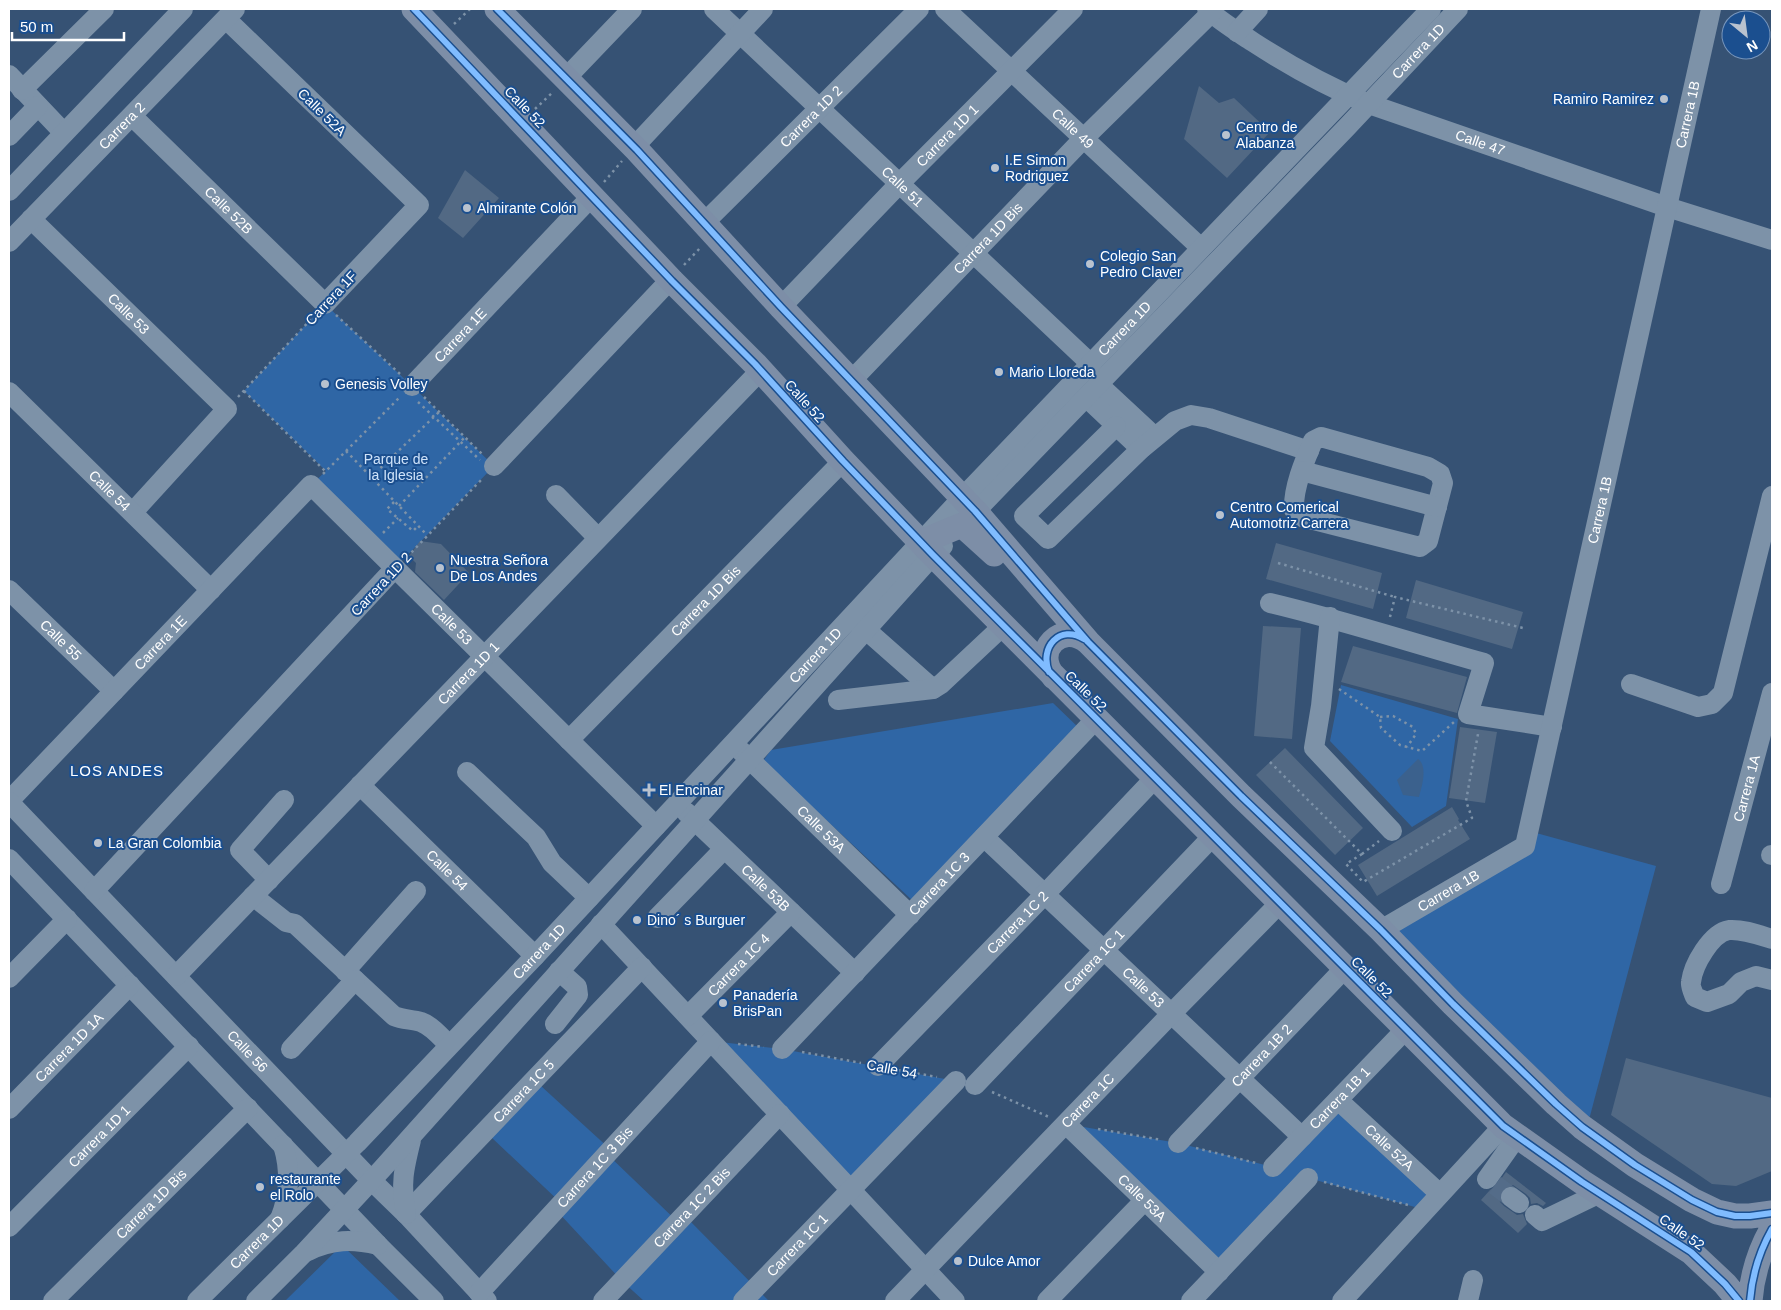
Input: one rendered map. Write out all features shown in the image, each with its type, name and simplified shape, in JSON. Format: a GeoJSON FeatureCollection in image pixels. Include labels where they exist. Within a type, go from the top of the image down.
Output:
{"type":"FeatureCollection","features":[{"type":"Feature","properties":{"kind":"main road","name":"Calle 52"},"geometry":{"type":"LineString","coordinates":[[414,9],[760,370],[842,462],[927,549],[1345,968],[1510,1130],[1600,1193],[1691,1252],[1740,1301]]}},
{"type":"Feature","properties":{"kind":"main road"},"geometry":{"type":"LineString","coordinates":[[497,9],[634,147],[851,381],[966,511],[1088,642],[1241,796],[1381,930],[1453,1004],[1556,1104],[1582,1127],[1627,1160],[1692,1200],[1717,1212],[1735,1216],[1772,1213]]}},
{"type":"Feature","properties":{"kind":"main road"},"geometry":{"type":"LineString","coordinates":[[927,549],[966,511]]}},
{"type":"Feature","properties":{"kind":"main road"},"geometry":{"type":"LineString","coordinates":[[1054,677],[1049,672],[1045,658],[1055,639],[1062,636],[1076,635],[1088,642]]}},
{"type":"Feature","properties":{"kind":"main road"},"geometry":{"type":"LineString","coordinates":[[1750,1301],[1756,1265],[1772,1229]]}},
{"type":"Feature","properties":{"kind":"street"},"geometry":{"type":"LineString","coordinates":[[64,133],[16,83],[104,9]]}},
{"type":"Feature","properties":{"kind":"street"},"geometry":{"type":"LineString","coordinates":[[9,191],[183,9]]}},
{"type":"Feature","properties":{"kind":"street"},"geometry":{"type":"LineString","coordinates":[[566,78],[632,9]]}},
{"type":"Feature","properties":{"kind":"street","name":"Calle 51"},"geometry":{"type":"LineString","coordinates":[[714,9],[1091,364]]}},
{"type":"Feature","properties":{"kind":"street"},"geometry":{"type":"LineString","coordinates":[[634,147],[763,9]]}},
{"type":"Feature","properties":{"kind":"street","name":"Carrera 1D 2"},"geometry":{"type":"LineString","coordinates":[[709,229],[819,108],[919,9]]}},
{"type":"Feature","properties":{"kind":"street","name":"Calle 49"},"geometry":{"type":"LineString","coordinates":[[944,9],[1201,248]]}},
{"type":"Feature","properties":{"kind":"street","name":"Carrera 1D 1"},"geometry":{"type":"LineString","coordinates":[[781,307],[900,183],[1073,9]]}},
{"type":"Feature","properties":{"kind":"street"},"geometry":{"type":"LineString","coordinates":[[1237,32],[1258,9]]}},
{"type":"Feature","properties":{"kind":"street","name":"Carrera 1D"},"geometry":{"type":"LineString","coordinates":[[966,511],[1091,364],[1431,9]]}},
{"type":"Feature","properties":{"kind":"street","name":"Carrera 1D"},"geometry":{"type":"LineString","coordinates":[[966,511],[1092,391],[1458,9]]}},
{"type":"Feature","properties":{"kind":"street","name":"Carrera 1B"},"geometry":{"type":"LineString","coordinates":[[1381,930],[1525,846],[1711,9]]}},
{"type":"Feature","properties":{"kind":"street","name":"Calle 47"},"geometry":{"type":"LineString","coordinates":[[1209,11],[1237,32],[1283,61],[1368,104],[1667,207],[1772,240]]}},
{"type":"Feature","properties":{"kind":"street","name":"Carrera 1D Bis"},"geometry":{"type":"LineString","coordinates":[[851,381],[1084,138],[1209,11]]}},
{"type":"Feature","properties":{"kind":"street","name":"Carrera 2"},"geometry":{"type":"LineString","coordinates":[[9,242],[231,14]]}},
{"type":"Feature","properties":{"kind":"street","name":"Calle 52A"},"geometry":{"type":"LineString","coordinates":[[231,14],[419,205]]}},
{"type":"Feature","properties":{"kind":"street"},"geometry":{"type":"LineString","coordinates":[[9,136],[38,106]]}},
{"type":"Feature","properties":{"kind":"street","name":"Calle 52B"},"geometry":{"type":"LineString","coordinates":[[132,116],[325,304]]}},
{"type":"Feature","properties":{"kind":"street","name":"Carrera 1E"},"geometry":{"type":"LineString","coordinates":[[414,393],[592,196]]}},
{"type":"Feature","properties":{"kind":"street","name":"Carrera 1F"},"geometry":{"type":"LineString","coordinates":[[325,304],[419,205]]}},
{"type":"Feature","properties":{"kind":"street","name":"Calle 53"},"geometry":{"type":"LineString","coordinates":[[32,219],[227,409],[132,512]]}},
{"type":"Feature","properties":{"kind":"street"},"geometry":{"type":"LineString","coordinates":[[490,466],[671,279]]}},
{"type":"Feature","properties":{"kind":"street","name":"Carrera 1D 1"},"geometry":{"type":"LineString","coordinates":[[176,976],[760,370]]}},
{"type":"Feature","properties":{"kind":"street"},"geometry":{"type":"LineString","coordinates":[[1092,391],[1116,426],[1148,443]]}},
{"type":"Feature","properties":{"kind":"street"},"geometry":{"type":"LineString","coordinates":[[1092,391],[1148,443]]}},
{"type":"Feature","properties":{"kind":"street","name":"Calle 54"},"geometry":{"type":"LineString","coordinates":[[9,392],[211,590]]}},
{"type":"Feature","properties":{"kind":"street"},"geometry":{"type":"LineString","coordinates":[[1116,426],[1024,516],[1048,539],[1148,443],[1175,420],[1191,415],[1209,418],[1309,451]]}},
{"type":"Feature","properties":{"kind":"street"},"geometry":{"type":"LineString","coordinates":[[1321,437],[1428,467],[1440,474],[1443,483],[1428,541],[1420,547],[1302,516],[1294,510],[1294,499],[1309,451],[1313,441],[1321,437]]}},
{"type":"Feature","properties":{"kind":"street","name":"Carrera 1D Bis"},"geometry":{"type":"LineString","coordinates":[[569,740],[842,462]]}},
{"type":"Feature","properties":{"kind":"street"},"geometry":{"type":"LineString","coordinates":[[1302,471],[1437,507]]}},
{"type":"Feature","properties":{"kind":"street","name":"Calle 53"},"geometry":{"type":"LineString","coordinates":[[311,485],[656,826]]}},
{"type":"Feature","properties":{"kind":"street","name":"Carrera 1E"},"geometry":{"type":"LineString","coordinates":[[9,802],[311,485]]}},
{"type":"Feature","properties":{"kind":"street"},"geometry":{"type":"LineString","coordinates":[[556,495],[598,538]]}},
{"type":"Feature","properties":{"kind":"street"},"geometry":{"type":"LineString","coordinates":[[1631,684],[1698,707],[1712,704],[1723,693],[1772,496]]}},
{"type":"Feature","properties":{"kind":"street","name":"Carrera 1D"},"geometry":{"type":"LineString","coordinates":[[198,1301],[347,1154],[733,744],[859,623],[927,549]]}},
{"type":"Feature","properties":{"kind":"street","name":"Carrera 1D 2"},"geometry":{"type":"LineString","coordinates":[[94,891],[395,568]]}},
{"type":"Feature","properties":{"kind":"street","name":"Calle 55"},"geometry":{"type":"LineString","coordinates":[[9,590],[114,691]]}},
{"type":"Feature","properties":{"kind":"street"},"geometry":{"type":"LineString","coordinates":[[1270,604],[1330,617],[1385,635],[1484,663],[1475,715],[1552,727]]}},
{"type":"Feature","properties":{"kind":"street"},"geometry":{"type":"LineString","coordinates":[[1330,617],[1314,748],[1392,831]]}},
{"type":"Feature","properties":{"kind":"street"},"geometry":{"type":"LineString","coordinates":[[859,623],[934,689]]}},
{"type":"Feature","properties":{"kind":"street","name":"Carrera 1D"},"geometry":{"type":"LineString","coordinates":[[256,1301],[304,1253],[371,1180],[750,759],[859,623]]}},
{"type":"Feature","properties":{"kind":"street"},"geometry":{"type":"LineString","coordinates":[[838,700],[934,689],[1004,625]]}},
{"type":"Feature","properties":{"kind":"street","name":"Carrera 1A"},"geometry":{"type":"LineString","coordinates":[[1721,884],[1772,694]]}},
{"type":"Feature","properties":{"kind":"street","name":"Carrera 1C 3"},"geometry":{"type":"LineString","coordinates":[[782,1049],[1096,719]]}},
{"type":"Feature","properties":{"kind":"street","name":"Calle 53A"},"geometry":{"type":"LineString","coordinates":[[733,744],[910,914]]}},
{"type":"Feature","properties":{"kind":"street"},"geometry":{"type":"LineString","coordinates":[[467,772],[536,837],[552,863],[589,898]]}},
{"type":"Feature","properties":{"kind":"street","name":"Carrera 1C 2"},"geometry":{"type":"LineString","coordinates":[[878,1066],[1155,778]]}},
{"type":"Feature","properties":{"kind":"street","name":"Calle 54"},"geometry":{"type":"LineString","coordinates":[[360,785],[535,956]]}},
{"type":"Feature","properties":{"kind":"street"},"geometry":{"type":"LineString","coordinates":[[269,880],[240,850],[284,800]]}},
{"type":"Feature","properties":{"kind":"street","name":"Calle 56"},"geometry":{"type":"LineString","coordinates":[[9,802],[371,1180],[406,1214],[483,1297]]}},
{"type":"Feature","properties":{"kind":"street","name":"Calle 53B"},"geometry":{"type":"LineString","coordinates":[[676,804],[855,973]]}},
{"type":"Feature","properties":{"kind":"street","name":"Carrera 1C 1"},"geometry":{"type":"LineString","coordinates":[[743,1301],[850,1189],[966,1083],[1103,950],[1213,836]]}},
{"type":"Feature","properties":{"kind":"street","name":"Calle 53"},"geometry":{"type":"LineString","coordinates":[[984,837],[1302,1137]]}},
{"type":"Feature","properties":{"kind":"street"},"geometry":{"type":"LineString","coordinates":[[657,918],[724,848]]}},
{"type":"Feature","properties":{"kind":"street"},"geometry":{"type":"LineString","coordinates":[[9,859],[378,1245],[434,1301]]}},
{"type":"Feature","properties":{"kind":"street"},"geometry":{"type":"LineString","coordinates":[[291,1049],[416,891]]}},
{"type":"Feature","properties":{"kind":"street"},"geometry":{"type":"LineString","coordinates":[[253,896],[286,922],[295,924],[394,1016],[403,1020],[428,1025],[449,1045]]}},
{"type":"Feature","properties":{"kind":"street","name":"Carrera 1C"},"geometry":{"type":"LineString","coordinates":[[895,1301],[1280,903]]}},
{"type":"Feature","properties":{"kind":"street","name":"Carrera 1C 4"},"geometry":{"type":"LineString","coordinates":[[688,1016],[791,912]]}},
{"type":"Feature","properties":{"kind":"street"},"geometry":{"type":"LineString","coordinates":[[9,978],[67,919]]}},
{"type":"Feature","properties":{"kind":"street"},"geometry":{"type":"LineString","coordinates":[[601,924],[954,1301]]}},
{"type":"Feature","properties":{"kind":"street"},"geometry":{"type":"LineString","coordinates":[[1772,938],[1729,930],[1716,936],[1697,961],[1690,983],[1695,997],[1707,1002],[1729,994],[1741,982],[1756,976],[1772,980]]}},
{"type":"Feature","properties":{"kind":"street","name":"Carrera 1C 5"},"geometry":{"type":"LineString","coordinates":[[406,1214],[642,967]]}},
{"type":"Feature","properties":{"kind":"street","name":"Carrera 1B 2"},"geometry":{"type":"LineString","coordinates":[[1178,1143],[1345,968]]}},
{"type":"Feature","properties":{"kind":"street"},"geometry":{"type":"LineString","coordinates":[[555,1024],[578,995],[577,987],[559,971]]}},
{"type":"Feature","properties":{"kind":"street","name":"Carrera 1D 1A"},"geometry":{"type":"LineString","coordinates":[[9,1108],[130,985]]}},
{"type":"Feature","properties":{"kind":"street","name":"Carrera 1B 1"},"geometry":{"type":"LineString","coordinates":[[1273,1168],[1406,1028]]}},
{"type":"Feature","properties":{"kind":"street","name":"Carrera 1C 3 Bis"},"geometry":{"type":"LineString","coordinates":[[483,1297],[711,1041]]}},
{"type":"Feature","properties":{"kind":"street","name":"Carrera 1D 1"},"geometry":{"type":"LineString","coordinates":[[9,1227],[189,1046]]}},
{"type":"Feature","properties":{"kind":"street","name":"Calle 52A"},"geometry":{"type":"LineString","coordinates":[[1338,1100],[1440,1194]]}},
{"type":"Feature","properties":{"kind":"street","name":"Carrera 1D Bis"},"geometry":{"type":"LineString","coordinates":[[53,1301],[248,1108]]}},
{"type":"Feature","properties":{"kind":"street","name":"Carrera 1C 2 Bis"},"geometry":{"type":"LineString","coordinates":[[603,1301],[780,1114]]}},
{"type":"Feature","properties":{"kind":"street","name":"Calle 53A"},"geometry":{"type":"LineString","coordinates":[[1066,1124],[1219,1272]]}},
{"type":"Feature","properties":{"kind":"street"},"geometry":{"type":"LineString","coordinates":[[1468,1165],[1491,1182],[1511,1145],[1510,1130]]}},
{"type":"Feature","properties":{"kind":"street"},"geometry":{"type":"LineString","coordinates":[[1342,1301],[1468,1165],[1510,1130]]}},
{"type":"Feature","properties":{"kind":"street"},"geometry":{"type":"LineString","coordinates":[[406,1214],[402,1196],[402,1178],[412,1135]]}},
{"type":"Feature","properties":{"kind":"street"},"geometry":{"type":"LineString","coordinates":[[280,1220],[288,1195],[289,1178],[288,1160],[282,1143]]}},
{"type":"Feature","properties":{"kind":"street"},"geometry":{"type":"LineString","coordinates":[[1190,1301],[1308,1178]]}},
{"type":"Feature","properties":{"kind":"street"},"geometry":{"type":"LineString","coordinates":[[1535,1215],[1542,1221],[1600,1193]]}},
{"type":"Feature","properties":{"kind":"street"},"geometry":{"type":"LineString","coordinates":[[1047,1301],[1144,1200]]}},
{"type":"Feature","properties":{"kind":"street"},"geometry":{"type":"LineString","coordinates":[[304,1253],[329,1242],[342,1240],[356,1240],[378,1245]]}},
{"type":"Feature","properties":{"kind":"street"},"geometry":{"type":"LineString","coordinates":[[1468,1301],[1473,1280]]}},
{"type":"Feature","properties":{"kind":"path"},"geometry":{"type":"LineString","coordinates":[[522,122],[566,78]]}},
{"type":"Feature","properties":{"kind":"path"},"geometry":{"type":"LineString","coordinates":[[592,196],[634,147]]}},
{"type":"Feature","properties":{"kind":"path"},"geometry":{"type":"LineString","coordinates":[[671,279],[709,229]]}},
{"type":"Feature","properties":{"kind":"path"},"geometry":{"type":"LineString","coordinates":[[427,535],[346,452],[414,393],[461,442],[490,466]]}},
{"type":"Feature","properties":{"kind":"path"},"geometry":{"type":"LineString","coordinates":[[371,477],[439,412]]}},
{"type":"Feature","properties":{"kind":"path"},"geometry":{"type":"LineString","coordinates":[[399,506],[465,437]]}},
{"type":"Feature","properties":{"kind":"path"},"geometry":{"type":"LineString","coordinates":[[394,501],[387,509],[412,531],[418,526]]}},
{"type":"Feature","properties":{"kind":"path"},"geometry":{"type":"LineString","coordinates":[[1278,563],[1395,597],[1523,628]]}},
{"type":"Feature","properties":{"kind":"path"},"geometry":{"type":"LineString","coordinates":[[1385,635],[1395,597]]}},
{"type":"Feature","properties":{"kind":"path"},"geometry":{"type":"LineString","coordinates":[[1324,677],[1380,717],[1392,716],[1413,727],[1416,734],[1407,747]]}},
{"type":"Feature","properties":{"kind":"path"},"geometry":{"type":"LineString","coordinates":[[1380,717],[1381,728],[1400,745],[1422,751],[1458,719],[1475,715],[1466,801],[1472,818],[1362,882],[1346,864],[1392,831]]}},
{"type":"Feature","properties":{"kind":"path"},"geometry":{"type":"LineString","coordinates":[[1270,762],[1362,854]]}},
{"type":"Feature","properties":{"kind":"path"},"geometry":{"type":"LineString","coordinates":[[1308,1178],[1426,1210]]}},
{"type":"Feature","properties":{"kind":"green space","name":"Parque de la Iglesia"},"geometry":{"type":"Polygon","coordinates":[[[325,304],[494,466],[395,568],[311,485],[326,471],[244,391],[325,304]]]}},
{"type":"Feature","properties":{"kind":"green space"},"geometry":{"type":"Polygon","coordinates":[[[1341,685],[1458,719],[1446,806],[1412,827],[1330,741],[1341,685]]]}},
{"type":"Feature","properties":{"kind":"green space"},"geometry":{"type":"Polygon","coordinates":[[[1053,703],[1079,728],[913,901],[763,761],[771,750],[1053,703]]]}},
{"type":"Feature","properties":{"kind":"green space"},"geometry":{"type":"Polygon","coordinates":[[[1529,831],[1656,866],[1590,1116],[1582,1127],[1381,930],[1525,846],[1529,831]]]}},
{"type":"Feature","properties":{"kind":"green space"},"geometry":{"type":"Polygon","coordinates":[[[711,1041],[782,1049],[956,1081],[850,1189],[711,1041]]]}},
{"type":"Feature","properties":{"kind":"green space"},"geometry":{"type":"Polygon","coordinates":[[[541,1086],[611,1150],[607,1154],[683,1227],[690,1221],[769,1301],[644,1301],[622,1281],[556,1210],[561,1203],[491,1137],[541,1086]]]}},
{"type":"Feature","properties":{"kind":"green space"},"geometry":{"type":"Polygon","coordinates":[[[1338,1100],[1440,1194],[1426,1210],[1308,1178],[1219,1272],[1066,1124],[1178,1143],[1273,1167],[1338,1100]]]}},
{"type":"Feature","properties":{"kind":"green space"},"geometry":{"type":"Polygon","coordinates":[[[342,1245],[400,1301],[285,1301],[342,1245]]]}},
{"type":"Feature","properties":{"kind":"shaded area"},"geometry":{"type":"Polygon","coordinates":[[[1418,759],[1424,771],[1419,797],[1403,795],[1397,780],[1418,759]]]}},
{"type":"Feature","properties":{"kind":"building","name":"Centro de Alabanza"},"geometry":{"type":"Polygon","coordinates":[[[1199,86],[1219,103],[1234,98],[1270,132],[1227,178],[1184,139],[1199,86]]]}},
{"type":"Feature","properties":{"kind":"building","name":"Almirante Colón"},"geometry":{"type":"Polygon","coordinates":[[[465,170],[499,198],[463,238],[438,218],[465,170]]]}},
{"type":"Feature","properties":{"kind":"building","name":"Nuestra Señora De Los Andes"},"geometry":{"type":"Polygon","coordinates":[[[420,541],[441,544],[469,573],[444,600],[415,572],[416,563],[409,556],[420,541]]]}},
{"type":"Feature","properties":{"kind":"building"},"geometry":{"type":"Polygon","coordinates":[[[1276,543],[1382,573],[1373,609],[1266,579],[1276,543]]]}},
{"type":"Feature","properties":{"kind":"building"},"geometry":{"type":"Polygon","coordinates":[[[1416,580],[1523,612],[1512,649],[1406,618],[1416,580]]]}},
{"type":"Feature","properties":{"kind":"building"},"geometry":{"type":"Polygon","coordinates":[[[1263,626],[1301,628],[1292,739],[1254,736],[1263,626]]]}},
{"type":"Feature","properties":{"kind":"building"},"geometry":{"type":"Polygon","coordinates":[[[1353,646],[1467,677],[1457,713],[1341,682],[1353,646]]]}},
{"type":"Feature","properties":{"kind":"building"},"geometry":{"type":"Polygon","coordinates":[[[1460,727],[1497,732],[1485,803],[1449,798],[1460,727]]]}},
{"type":"Feature","properties":{"kind":"building"},"geometry":{"type":"Polygon","coordinates":[[[1285,748],[1363,828],[1335,855],[1256,775],[1285,748]]]}},
{"type":"Feature","properties":{"kind":"building"},"geometry":{"type":"Polygon","coordinates":[[[1452,807],[1470,839],[1377,896],[1358,865],[1452,807]]]}},
{"type":"Feature","properties":{"kind":"building"},"geometry":{"type":"Polygon","coordinates":[[[1626,1058],[1772,1098],[1772,1171],[1736,1186],[1712,1184],[1611,1115],[1626,1058]]]}},
{"type":"Feature","properties":{"kind":"building"},"geometry":{"type":"Polygon","coordinates":[[[1506,1172],[1546,1203],[1543,1206],[1537,1203],[1531,1204],[1530,1198],[1513,1185],[1507,1186],[1502,1190],[1499,1196],[1500,1202],[1517,1215],[1523,1214],[1527,1224],[1518,1233],[1481,1200],[1496,1186],[1506,1172]]]}},
{"type":"Feature","properties":{"kind":"tunnel"},"geometry":{"type":"LineString","coordinates":[[1495,1185],[1511,1197]]}},
{"type":"Feature","properties":{"kind":"cycle path"},"geometry":{"type":"LineString","coordinates":[[414,9],[672,281],[755,364],[843,461],[933,555],[1503,1126],[1582,1182],[1691,1252],[1725,1284],[1739,1301]]}},
{"type":"Feature","properties":{"kind":"cycle path"},"geometry":{"type":"LineString","coordinates":[[497,9],[637,150],[781,307],[975,511],[1088,642],[1241,796],[1381,930],[1453,1004],[1556,1104],[1582,1127],[1635,1165],[1692,1200],[1717,1212],[1735,1216],[1772,1213]]}},
{"type":"Feature","properties":{"kind":"cycle path"},"geometry":{"type":"LineString","coordinates":[[1049,672],[1047,654],[1054,640],[1067,634],[1084,639]]}},
{"type":"Feature","properties":{"kind":"cycle path"},"geometry":{"type":"LineString","coordinates":[[1750,1301],[1752,1282],[1757,1264],[1763,1246],[1772,1229]]}},
{"type":"Feature","properties":{"kind":"place","name":"Ramiro Ramirez"},"geometry":{"type":"Point","coordinates":[1664,99]}},
{"type":"Feature","properties":{"kind":"place","name":"Centro de Alabanza"},"geometry":{"type":"Point","coordinates":[1226,135]}},
{"type":"Feature","properties":{"kind":"place","name":"I.E Simon Rodriguez"},"geometry":{"type":"Point","coordinates":[995,168]}},
{"type":"Feature","properties":{"kind":"place","name":"Almirante Colón"},"geometry":{"type":"Point","coordinates":[467,208]}},
{"type":"Feature","properties":{"kind":"place","name":"Colegio San Pedro Claver"},"geometry":{"type":"Point","coordinates":[1090,264]}},
{"type":"Feature","properties":{"kind":"place","name":"Mario Lloreda"},"geometry":{"type":"Point","coordinates":[999,372]}},
{"type":"Feature","properties":{"kind":"place","name":"Genesis Volley"},"geometry":{"type":"Point","coordinates":[325,384]}},
{"type":"Feature","properties":{"kind":"place","name":"Centro Comerical Automotriz Carrera"},"geometry":{"type":"Point","coordinates":[1220,515]}},
{"type":"Feature","properties":{"kind":"place","name":"Nuestra Señora De Los Andes"},"geometry":{"type":"Point","coordinates":[440,568]}},
{"type":"Feature","properties":{"kind":"place","name":"El Encinar"},"geometry":{"type":"Point","coordinates":[649,790]}},
{"type":"Feature","properties":{"kind":"place","name":"La Gran Colombia"},"geometry":{"type":"Point","coordinates":[98,843]}},
{"type":"Feature","properties":{"kind":"place","name":"Dino´ s Burguer"},"geometry":{"type":"Point","coordinates":[637,920]}},
{"type":"Feature","properties":{"kind":"place","name":"Panadería BrisPan"},"geometry":{"type":"Point","coordinates":[723,1003]}},
{"type":"Feature","properties":{"kind":"place","name":"restaurante el Rolo"},"geometry":{"type":"Point","coordinates":[260,1187]}},
{"type":"Feature","properties":{"kind":"place","name":"Dulce Amor"},"geometry":{"type":"Point","coordinates":[958,1261]}},
{"type":"Feature","properties":{"kind":"district","name":"LOS ANDES"},"geometry":{"type":"Point","coordinates":[117,771]}}]}
